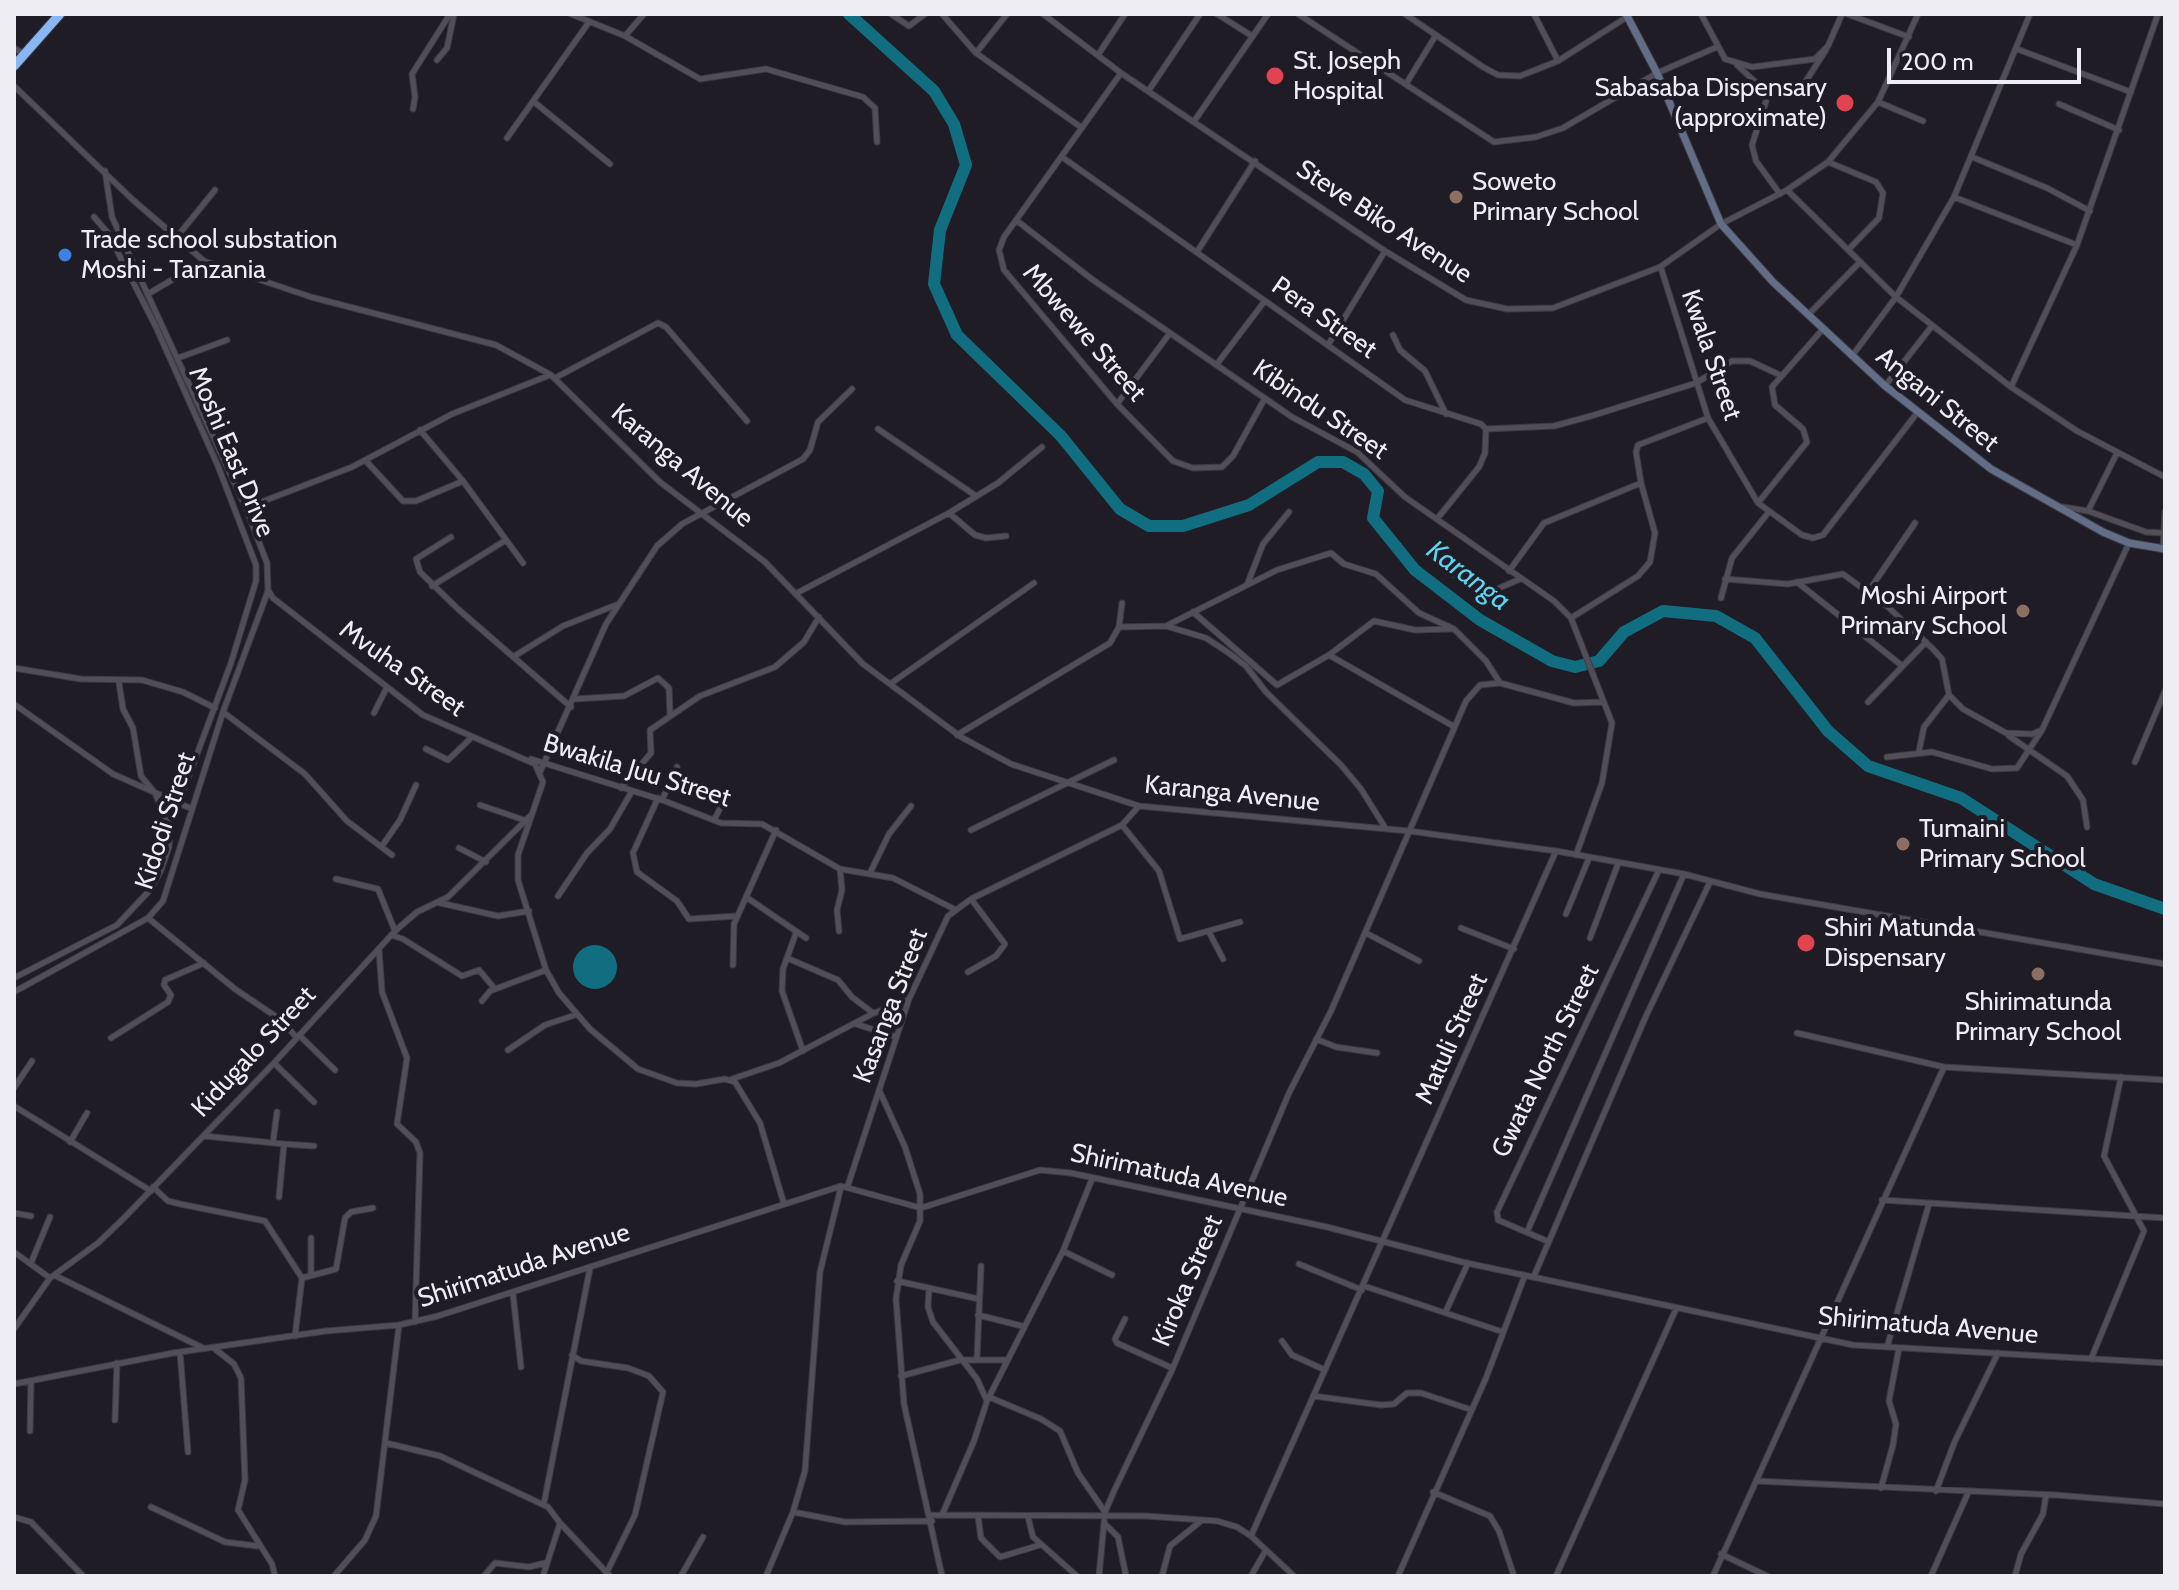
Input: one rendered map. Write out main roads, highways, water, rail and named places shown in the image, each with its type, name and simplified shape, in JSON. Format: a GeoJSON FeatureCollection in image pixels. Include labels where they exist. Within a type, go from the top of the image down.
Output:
{"type":"FeatureCollection","features":[{"type":"Feature","properties":{"kind":"highway"},"geometry":{"type":"LineString","coordinates":[[14,66],[60,14]]}},
{"type":"Feature","properties":{"kind":"water"},"geometry":{"type":"Polygon","coordinates":[[[595,945],[610,952],[617,967],[610,982],[595,989],[580,982],[573,967],[580,952],[595,945]]]}},
{"type":"Feature","properties":{"kind":"waterway","name":"Karanga"},"geometry":{"type":"LineString","coordinates":[[849,14],[934,91],[954,124],[966,165],[940,230],[934,284],[957,335],[1061,436],[1120,509],[1149,526],[1183,526],[1249,505],[1318,462],[1343,462],[1364,474],[1378,491],[1373,518],[1415,570],[1480,620],[1552,661],[1575,667],[1599,661],[1624,632],[1663,611],[1716,616],[1755,638],[1828,731],[1868,766],[1961,798],[2094,884],[2165,909]]}},
{"type":"Feature","properties":{"kind":"place","name":"St. Joseph Hospital"},"geometry":{"type":"Point","coordinates":[1275,76]}},
{"type":"Feature","properties":{"kind":"place","name":"Sabasaba Dispensary (approximate)"},"geometry":{"type":"Point","coordinates":[1845,103]}},
{"type":"Feature","properties":{"kind":"place","name":"Soweto Primary School"},"geometry":{"type":"Point","coordinates":[1456,197]}},
{"type":"Feature","properties":{"kind":"place","name":"Trade school substation Moshi - Tanzania"},"geometry":{"type":"Point","coordinates":[65,255]}},
{"type":"Feature","properties":{"kind":"place","name":"Moshi Airport Primary School"},"geometry":{"type":"Point","coordinates":[2023,611]}},
{"type":"Feature","properties":{"kind":"place","name":"Tumaini Primary School"},"geometry":{"type":"Point","coordinates":[1903,844]}},
{"type":"Feature","properties":{"kind":"place","name":"Shiri Matunda Dispensary"},"geometry":{"type":"Point","coordinates":[1806,943]}},
{"type":"Feature","properties":{"kind":"place","name":"Shirimatunda Primary School"},"geometry":{"type":"Point","coordinates":[2038,974]}}]}
